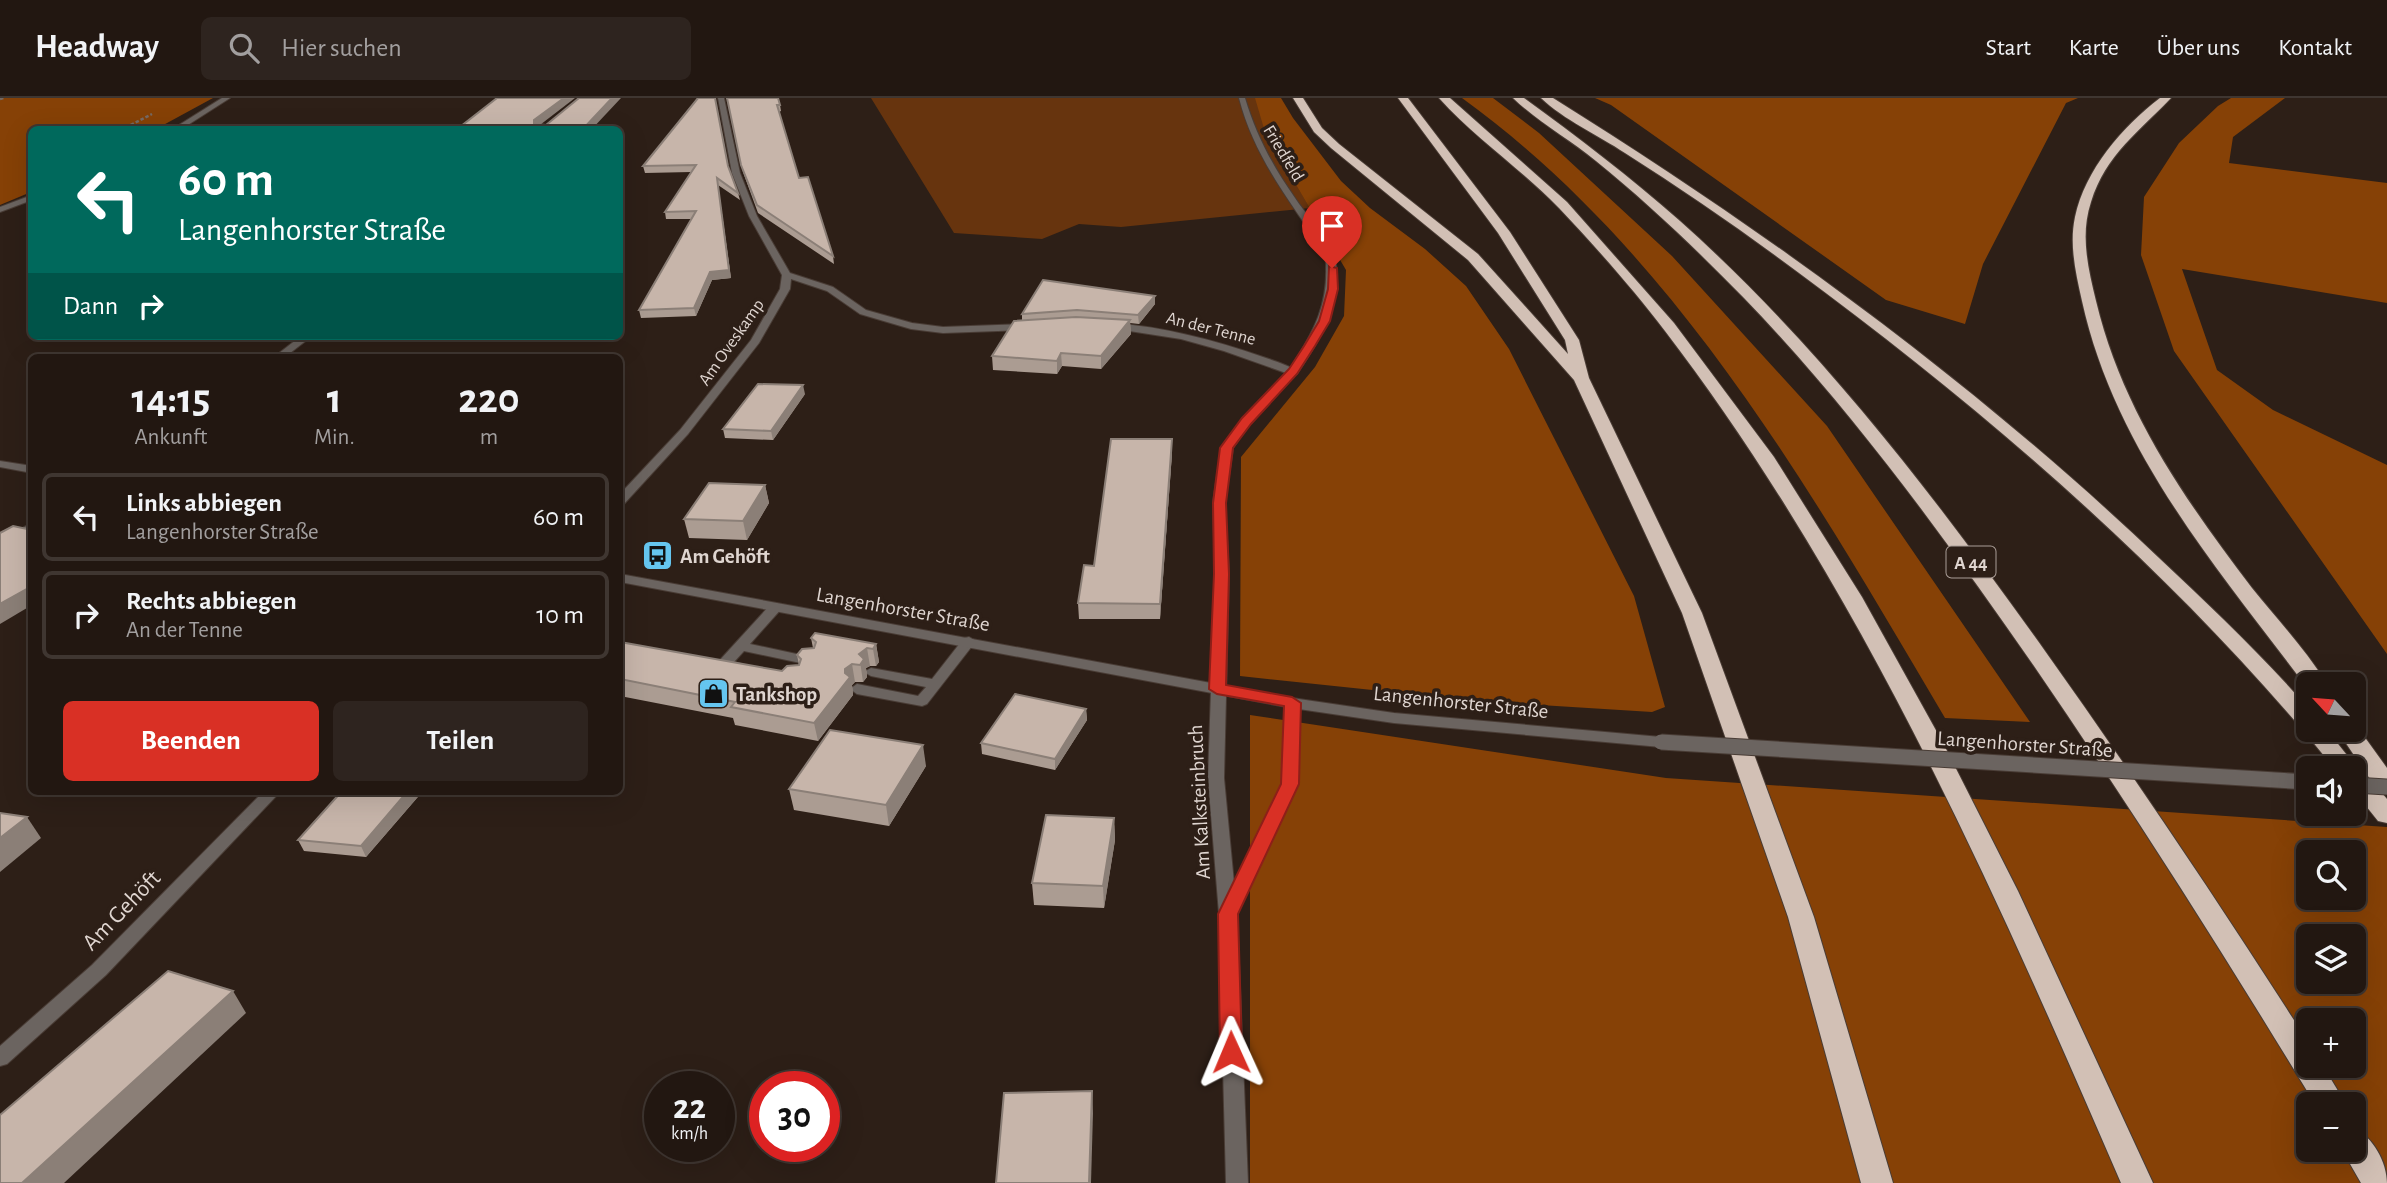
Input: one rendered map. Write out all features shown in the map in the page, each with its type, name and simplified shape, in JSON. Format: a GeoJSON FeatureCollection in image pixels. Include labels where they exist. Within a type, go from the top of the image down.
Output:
{"type":"FeatureCollection","features":[{"type":"Feature","properties":{"kind":"highway"},"geometry":{"type":"LineString","coordinates":[[1298,98],[1318,130],[1335,146],[1474,258],[1518,304],[1581,378]]}},
{"type":"Feature","properties":{"kind":"highway"},"geometry":{"type":"LineString","coordinates":[[1403,98],[1504,232],[1572,340],[1581,378],[1692,613],[1801,918],[1877,1183]]}},
{"type":"Feature","properties":{"kind":"highway"},"geometry":{"type":"LineString","coordinates":[[1444,98],[1542,183],[1632,280],[1696,361],[1769,464],[1854,602],[1955,789],[2085,1065],[2137,1183]]}},
{"type":"Feature","properties":{"kind":"highway","name":"A 44"},"geometry":{"type":"LineString","coordinates":[[1518,98],[1621,177],[1673,222],[1806,358],[1897,464],[2000,600],[2141,804],[2323,1092]]}},
{"type":"Feature","properties":{"kind":"highway"},"geometry":{"type":"LineString","coordinates":[[1546,98],[1774,247],[1968,397],[2108,516],[2280,688],[2296,707]]}},
{"type":"Feature","properties":{"kind":"highway"},"geometry":{"type":"LineString","coordinates":[[2166,98],[2138,120],[2113,149],[2081,216],[2080,256],[2088,308],[2108,369],[2140,439],[2197,524],[2307,672]]}},
{"type":"Feature","properties":{"kind":"highway"},"geometry":{"type":"LineString","coordinates":[[2325,742],[2337,756]]}},
{"type":"Feature","properties":{"kind":"highway"},"geometry":{"type":"LineString","coordinates":[[2356,742],[2387,787]]}},
{"type":"Feature","properties":{"kind":"highway"},"geometry":{"type":"LineString","coordinates":[[2366,790],[2387,815]]}},
{"type":"Feature","properties":{"kind":"highway"},"geometry":{"type":"LineString","coordinates":[[2365,1162],[2378,1183]]}},
{"type":"Feature","properties":{"kind":"street"},"geometry":{"type":"LineString","coordinates":[[181,126],[227,98]]}},
{"type":"Feature","properties":{"kind":"street"},"geometry":{"type":"LineString","coordinates":[[721,98],[736,173],[753,216],[787,275],[830,289],[863,312],[911,326],[988,330],[1035,326]]}},
{"type":"Feature","properties":{"kind":"street","name":"Friedfeld"},"geometry":{"type":"LineString","coordinates":[[1242,98],[1247,122],[1266,159],[1329,253],[1332,268],[1333,289],[1324,321],[1293,372]]}},
{"type":"Feature","properties":{"kind":"street"},"geometry":{"type":"LineString","coordinates":[[0,210],[28,199]]}},
{"type":"Feature","properties":{"kind":"street","name":"Am Oveskamp"},"geometry":{"type":"LineString","coordinates":[[623,498],[684,432],[755,341],[777,306],[785,289],[787,275]]}},
{"type":"Feature","properties":{"kind":"street","name":"An der Tenne"},"geometry":{"type":"LineString","coordinates":[[1099,325],[1121,326],[1198,341],[1250,355],[1293,372]]}},
{"type":"Feature","properties":{"kind":"street"},"geometry":{"type":"LineString","coordinates":[[283,354],[302,340]]}},
{"type":"Feature","properties":{"kind":"street"},"geometry":{"type":"LineString","coordinates":[[1217,689],[1222,574],[1219,503],[1227,448],[1246,421],[1293,372]]}},
{"type":"Feature","properties":{"kind":"street"},"geometry":{"type":"LineString","coordinates":[[0,464],[28,469]]}},
{"type":"Feature","properties":{"kind":"street"},"geometry":{"type":"LineString","coordinates":[[0,545],[28,529]]}},
{"type":"Feature","properties":{"kind":"street","name":"Langenhorster Straße"},"geometry":{"type":"LineString","coordinates":[[623,579],[1292,703],[1394,718],[1661,742],[2296,781]]}},
{"type":"Feature","properties":{"kind":"street"},"geometry":{"type":"LineString","coordinates":[[748,669],[724,664],[776,607]]}},
{"type":"Feature","properties":{"kind":"street"},"geometry":{"type":"LineString","coordinates":[[858,689],[922,701],[969,641]]}},
{"type":"Feature","properties":{"kind":"street"},"geometry":{"type":"LineString","coordinates":[[741,646],[810,661]]}},
{"type":"Feature","properties":{"kind":"street"},"geometry":{"type":"LineString","coordinates":[[871,672],[935,684]]}},
{"type":"Feature","properties":{"kind":"street","name":"Am Kalksteinbruch"},"geometry":{"type":"LineString","coordinates":[[1217,689],[1216,778],[1228,914],[1237,1183]]}},
{"type":"Feature","properties":{"kind":"street","name":"Am Kalksteinbruch"},"geometry":{"type":"LineString","coordinates":[[1228,914],[1290,784],[1292,703]]}},
{"type":"Feature","properties":{"kind":"street"},"geometry":{"type":"LineString","coordinates":[[2366,786],[2387,787]]}},
{"type":"Feature","properties":{"kind":"street","name":"Am Gehöft"},"geometry":{"type":"LineString","coordinates":[[0,1058],[99,970],[269,795]]}},
{"type":"Feature","properties":{"kind":"path"},"geometry":{"type":"LineString","coordinates":[[0,99],[4,98]]}},
{"type":"Feature","properties":{"kind":"shaded area"},"geometry":{"type":"Polygon","coordinates":[[[0,98],[213,98],[162,126],[28,126],[28,193],[0,205],[0,98]]]}},
{"type":"Feature","properties":{"kind":"shaded area"},"geometry":{"type":"Polygon","coordinates":[[[871,98],[1261,98],[1265,132],[1310,208],[1121,227],[1079,224],[1042,239],[954,233],[871,98]]]}},
{"type":"Feature","properties":{"kind":"shaded area"},"geometry":{"type":"Polygon","coordinates":[[[1255,98],[1281,98],[1341,181],[1466,286],[1509,349],[1634,596],[1665,707],[1652,712],[1477,701],[1240,676],[1241,457],[1315,367],[1344,316],[1346,270],[1265,132],[1255,98]]]}},
{"type":"Feature","properties":{"kind":"shaded area"},"geometry":{"type":"Polygon","coordinates":[[[1462,98],[1493,98],[1539,133],[1672,256],[1827,426],[2030,722],[1945,718],[1844,548],[1790,464],[1734,382],[1674,303],[1609,229],[1539,160],[1462,98]]]}},
{"type":"Feature","properties":{"kind":"shaded area"},"geometry":{"type":"Polygon","coordinates":[[[1595,98],[2078,98],[2066,103],[1983,264],[1965,324],[1886,300],[1611,105],[1595,98]]]}},
{"type":"Feature","properties":{"kind":"shaded area"},"geometry":{"type":"Polygon","coordinates":[[[2231,98],[2285,98],[2233,137],[2229,163],[2387,183],[2387,303],[2182,269],[2217,370],[2273,410],[2387,465],[2387,654],[2174,351],[2141,255],[2144,197],[2179,143],[2218,106],[2231,98]]]}},
{"type":"Feature","properties":{"kind":"shaded area"},"geometry":{"type":"Polygon","coordinates":[[[1250,715],[1666,778],[2296,821],[2296,826],[2387,827],[2387,1183],[1250,1183],[1250,715]]]}},
{"type":"Feature","properties":{"kind":"building"},"geometry":{"type":"Polygon","coordinates":[[[497,98],[564,98],[534,120],[534,124],[546,125],[579,98],[612,98],[586,126],[461,126],[497,98]]]}},
{"type":"Feature","properties":{"kind":"building"},"geometry":{"type":"Polygon","coordinates":[[[698,98],[715,98],[728,166],[738,193],[717,178],[729,270],[710,272],[694,308],[639,310],[696,211],[665,212],[696,165],[643,166],[698,98]]]}},
{"type":"Feature","properties":{"kind":"building"},"geometry":{"type":"Polygon","coordinates":[[[727,98],[778,98],[780,105],[777,105],[799,178],[808,177],[833,256],[757,205],[741,165],[727,98]]]}},
{"type":"Feature","properties":{"kind":"building"},"geometry":{"type":"Polygon","coordinates":[[[1043,280],[1155,296],[1138,315],[1077,310],[1022,314],[1043,280]]]}},
{"type":"Feature","properties":{"kind":"building"},"geometry":{"type":"Polygon","coordinates":[[[1076,317],[1130,320],[1101,356],[1061,353],[1057,361],[992,356],[1014,321],[1076,317]]]}},
{"type":"Feature","properties":{"kind":"building"},"geometry":{"type":"Polygon","coordinates":[[[758,384],[803,385],[771,431],[723,429],[758,384]]]}},
{"type":"Feature","properties":{"kind":"building"},"geometry":{"type":"Polygon","coordinates":[[[1111,439],[1172,439],[1160,604],[1078,603],[1084,565],[1094,566],[1111,439]]]}},
{"type":"Feature","properties":{"kind":"building"},"geometry":{"type":"Polygon","coordinates":[[[709,483],[765,485],[743,521],[684,519],[709,483]]]}},
{"type":"Feature","properties":{"kind":"building"},"geometry":{"type":"Polygon","coordinates":[[[13,526],[28,529],[28,588],[0,604],[0,533],[13,526]]]}},
{"type":"Feature","properties":{"kind":"building"},"geometry":{"type":"Polygon","coordinates":[[[815,633],[876,644],[873,649],[867,648],[859,654],[864,659],[860,665],[852,664],[845,669],[845,673],[850,677],[814,723],[731,707],[735,702],[623,680],[623,643],[782,671],[787,666],[799,665],[801,659],[797,655],[802,649],[814,648],[816,642],[811,638],[815,633]]]}},
{"type":"Feature","properties":{"kind":"building"},"geometry":{"type":"Polygon","coordinates":[[[1015,694],[1086,709],[1055,759],[981,743],[1015,694]]]}},
{"type":"Feature","properties":{"kind":"building"},"geometry":{"type":"Polygon","coordinates":[[[830,730],[923,745],[886,805],[789,789],[830,730]]]}},
{"type":"Feature","properties":{"kind":"building"},"geometry":{"type":"Polygon","coordinates":[[[338,795],[405,795],[361,846],[298,840],[338,795]]]}},
{"type":"Feature","properties":{"kind":"building"},"geometry":{"type":"Polygon","coordinates":[[[0,813],[27,817],[0,838],[0,813]]]}},
{"type":"Feature","properties":{"kind":"building"},"geometry":{"type":"Polygon","coordinates":[[[1046,815],[1114,818],[1103,886],[1032,883],[1046,815]]]}},
{"type":"Feature","properties":{"kind":"building"},"geometry":{"type":"Polygon","coordinates":[[[168,971],[233,991],[22,1183],[0,1183],[0,1115],[168,971]]]}},
{"type":"Feature","properties":{"kind":"building"},"geometry":{"type":"Polygon","coordinates":[[[1092,1091],[1089,1183],[996,1183],[1004,1093],[1092,1091]]]}},
{"type":"Feature","properties":{"kind":"place","name":"Am Gehöft"},"geometry":{"type":"Point","coordinates":[657,556]}},
{"type":"Feature","properties":{"kind":"place","name":"Tankshop"},"geometry":{"type":"Point","coordinates":[713,694]}},
{"type":"Feature","properties":{"kind":"route"},"geometry":{"type":"LineString","coordinates":[[1231,1052],[1228,914],[1290,784],[1292,703],[1217,689],[1222,574],[1219,503],[1227,448],[1246,421],[1293,372],[1310,346],[1324,321],[1333,289],[1332,268]]}}]}
